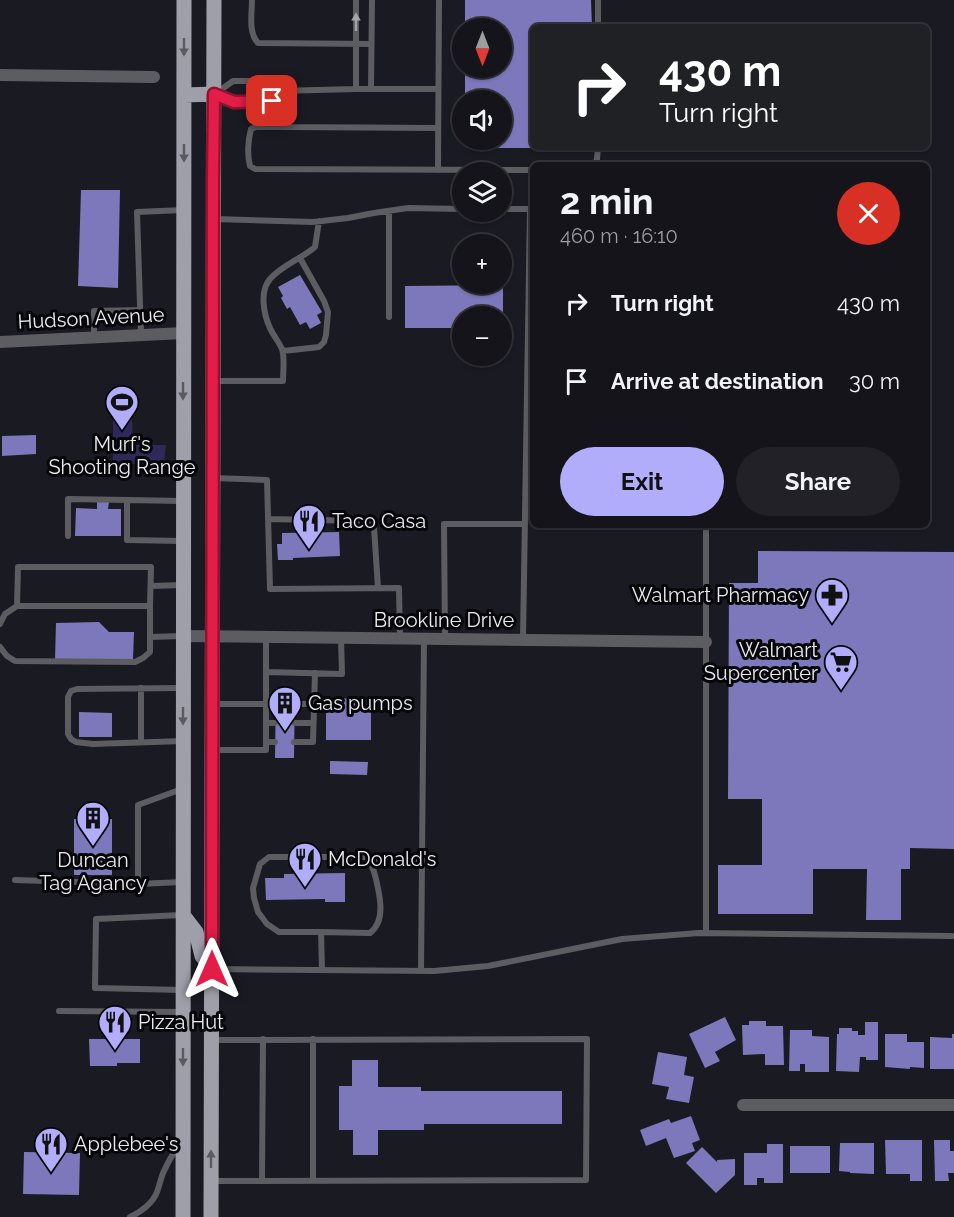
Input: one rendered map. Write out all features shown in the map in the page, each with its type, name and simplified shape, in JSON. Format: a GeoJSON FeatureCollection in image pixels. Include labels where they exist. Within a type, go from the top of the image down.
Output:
{"type":"FeatureCollection","features":[{"type":"Feature","properties":{"kind":"main road"},"geometry":{"type":"LineString","coordinates":[[183,1217],[184,0]]}},
{"type":"Feature","properties":{"kind":"main road"},"geometry":{"type":"LineString","coordinates":[[211,1217],[214,0]]}},
{"type":"Feature","properties":{"kind":"main road"},"geometry":{"type":"LineString","coordinates":[[184,95],[214,94]]}},
{"type":"Feature","properties":{"kind":"main road"},"geometry":{"type":"LineString","coordinates":[[183,915],[196,932],[202,956],[212,969]]}},
{"type":"Feature","properties":{"kind":"street"},"geometry":{"type":"LineString","coordinates":[[0,75],[154,77]]}},
{"type":"Feature","properties":{"kind":"street","name":"Hudson Avenue"},"geometry":{"type":"LineString","coordinates":[[0,342],[183,333]]}},
{"type":"Feature","properties":{"kind":"street","name":"Brookline Drive"},"geometry":{"type":"LineString","coordinates":[[183,636],[706,642]]}},
{"type":"Feature","properties":{"kind":"street"},"geometry":{"type":"LineString","coordinates":[[743,1106],[954,1105]]}},
{"type":"Feature","properties":{"kind":"lane"},"geometry":{"type":"LineString","coordinates":[[252,0],[252,33],[258,43],[371,44]]}},
{"type":"Feature","properties":{"kind":"lane"},"geometry":{"type":"LineString","coordinates":[[356,0],[356,89]]}},
{"type":"Feature","properties":{"kind":"lane"},"geometry":{"type":"LineString","coordinates":[[371,89],[372,0]]}},
{"type":"Feature","properties":{"kind":"lane"},"geometry":{"type":"LineString","coordinates":[[438,170],[439,0]]}},
{"type":"Feature","properties":{"kind":"lane"},"geometry":{"type":"LineString","coordinates":[[598,0],[598,24]]}},
{"type":"Feature","properties":{"kind":"lane"},"geometry":{"type":"LineString","coordinates":[[214,94],[233,81],[271,81],[278,91]]}},
{"type":"Feature","properties":{"kind":"lane"},"geometry":{"type":"LineString","coordinates":[[278,91],[438,89]]}},
{"type":"Feature","properties":{"kind":"lane"},"geometry":{"type":"LineString","coordinates":[[214,94],[234,102],[272,101],[278,91]]}},
{"type":"Feature","properties":{"kind":"lane"},"geometry":{"type":"LineString","coordinates":[[286,91],[286,127]]}},
{"type":"Feature","properties":{"kind":"lane"},"geometry":{"type":"LineString","coordinates":[[438,128],[256,127],[250,129],[248,161],[255,169],[530,170]]}},
{"type":"Feature","properties":{"kind":"lane"},"geometry":{"type":"LineString","coordinates":[[213,219],[319,221],[408,208],[452,208]]}},
{"type":"Feature","properties":{"kind":"lane"},"geometry":{"type":"LineString","coordinates":[[512,209],[530,209]]}},
{"type":"Feature","properties":{"kind":"lane"},"geometry":{"type":"LineString","coordinates":[[141,335],[137,212],[184,210]]}},
{"type":"Feature","properties":{"kind":"lane"},"geometry":{"type":"LineString","coordinates":[[389,211],[389,316]]}},
{"type":"Feature","properties":{"kind":"lane"},"geometry":{"type":"LineString","coordinates":[[213,381],[283,381],[283,351],[265,314],[266,285],[287,265],[315,247],[319,221]]}},
{"type":"Feature","properties":{"kind":"lane"},"geometry":{"type":"LineString","coordinates":[[283,351],[319,347],[326,335],[328,312],[300,258]]}},
{"type":"Feature","properties":{"kind":"lane"},"geometry":{"type":"LineString","coordinates":[[524,639],[530,262]]}},
{"type":"Feature","properties":{"kind":"lane"},"geometry":{"type":"LineString","coordinates":[[94,337],[94,311],[140,310]]}},
{"type":"Feature","properties":{"kind":"lane"},"geometry":{"type":"LineString","coordinates":[[213,478],[267,480],[270,589],[399,588],[400,639]]}},
{"type":"Feature","properties":{"kind":"lane"},"geometry":{"type":"LineString","coordinates":[[68,536],[68,499],[184,501]]}},
{"type":"Feature","properties":{"kind":"lane"},"geometry":{"type":"LineString","coordinates":[[127,500],[127,540],[183,541]]}},
{"type":"Feature","properties":{"kind":"lane"},"geometry":{"type":"LineString","coordinates":[[268,519],[364,521],[374,527],[378,588]]}},
{"type":"Feature","properties":{"kind":"lane"},"geometry":{"type":"LineString","coordinates":[[445,639],[444,524],[525,524]]}},
{"type":"Feature","properties":{"kind":"lane"},"geometry":{"type":"LineString","coordinates":[[706,528],[706,933]]}},
{"type":"Feature","properties":{"kind":"lane"},"geometry":{"type":"LineString","coordinates":[[0,647],[7,656],[15,661],[135,662],[150,652],[151,567],[18,567],[17,606]]}},
{"type":"Feature","properties":{"kind":"lane"},"geometry":{"type":"LineString","coordinates":[[151,586],[183,585]]}},
{"type":"Feature","properties":{"kind":"lane"},"geometry":{"type":"LineString","coordinates":[[0,624],[5,614],[17,606],[150,606]]}},
{"type":"Feature","properties":{"kind":"lane"},"geometry":{"type":"LineString","coordinates":[[150,637],[183,636]]}},
{"type":"Feature","properties":{"kind":"lane"},"geometry":{"type":"LineString","coordinates":[[212,750],[266,750],[266,637]]}},
{"type":"Feature","properties":{"kind":"lane"},"geometry":{"type":"LineString","coordinates":[[266,672],[342,674],[341,638]]}},
{"type":"Feature","properties":{"kind":"lane"},"geometry":{"type":"LineString","coordinates":[[421,971],[424,639]]}},
{"type":"Feature","properties":{"kind":"lane"},"geometry":{"type":"LineString","coordinates":[[294,742],[313,742],[315,673]]}},
{"type":"Feature","properties":{"kind":"lane"},"geometry":{"type":"LineString","coordinates":[[141,688],[141,742]]}},
{"type":"Feature","properties":{"kind":"lane"},"geometry":{"type":"LineString","coordinates":[[183,688],[76,690],[71,691],[68,697],[68,734],[70,739],[76,742],[93,744],[183,741]]}},
{"type":"Feature","properties":{"kind":"lane"},"geometry":{"type":"LineString","coordinates":[[212,704],[276,704]]}},
{"type":"Feature","properties":{"kind":"lane"},"geometry":{"type":"LineString","coordinates":[[295,704],[314,704]]}},
{"type":"Feature","properties":{"kind":"lane"},"geometry":{"type":"LineString","coordinates":[[266,723],[275,723]]}},
{"type":"Feature","properties":{"kind":"lane"},"geometry":{"type":"LineString","coordinates":[[295,723],[314,723]]}},
{"type":"Feature","properties":{"kind":"lane"},"geometry":{"type":"LineString","coordinates":[[266,742],[275,742]]}},
{"type":"Feature","properties":{"kind":"lane"},"geometry":{"type":"LineString","coordinates":[[138,884],[138,805],[183,789]]}},
{"type":"Feature","properties":{"kind":"lane"},"geometry":{"type":"LineString","coordinates":[[269,857],[367,857],[371,861],[381,904],[380,918],[376,928],[370,933],[321,932],[279,932],[267,924],[258,912],[254,898],[253,888],[260,864],[269,857]]}},
{"type":"Feature","properties":{"kind":"lane"},"geometry":{"type":"LineString","coordinates":[[371,861],[422,859]]}},
{"type":"Feature","properties":{"kind":"lane"},"geometry":{"type":"LineString","coordinates":[[15,880],[138,884],[183,882]]}},
{"type":"Feature","properties":{"kind":"lane"},"geometry":{"type":"LineString","coordinates":[[183,915],[96,919],[95,988],[183,990]]}},
{"type":"Feature","properties":{"kind":"lane"},"geometry":{"type":"LineString","coordinates":[[321,932],[322,970]]}},
{"type":"Feature","properties":{"kind":"lane"},"geometry":{"type":"LineString","coordinates":[[212,969],[434,971],[488,966],[622,939],[706,933],[952,936]]}},
{"type":"Feature","properties":{"kind":"lane"},"geometry":{"type":"LineString","coordinates":[[59,1011],[183,1012]]}},
{"type":"Feature","properties":{"kind":"lane"},"geometry":{"type":"LineString","coordinates":[[211,1181],[586,1180],[586,1039],[212,1040]]}},
{"type":"Feature","properties":{"kind":"lane"},"geometry":{"type":"LineString","coordinates":[[262,1181],[263,1040]]}},
{"type":"Feature","properties":{"kind":"lane"},"geometry":{"type":"LineString","coordinates":[[312,1181],[313,1040]]}},
{"type":"Feature","properties":{"kind":"lane"},"geometry":{"type":"LineString","coordinates":[[130,1217],[149,1204],[157,1193],[171,1156],[183,1142]]}},
{"type":"Feature","properties":{"kind":"shaded area","name":"Murf's Shooting Range"},"geometry":{"type":"Polygon","coordinates":[[[113,417],[132,417],[133,445],[166,445],[164,464],[130,464],[127,470],[113,469],[113,417]]]}},
{"type":"Feature","properties":{"kind":"building"},"geometry":{"type":"Polygon","coordinates":[[[465,0],[591,0],[592,24],[530,24],[530,148],[512,148],[512,90],[465,90],[465,78],[512,78],[512,18],[465,18],[465,0]]]}},
{"type":"Feature","properties":{"kind":"building"},"geometry":{"type":"Polygon","coordinates":[[[81,190],[120,190],[118,288],[78,286],[81,190]]]}},
{"type":"Feature","properties":{"kind":"building"},"geometry":{"type":"Polygon","coordinates":[[[300,275],[322,312],[317,315],[321,323],[310,329],[306,322],[300,325],[290,307],[287,309],[278,287],[300,275]]]}},
{"type":"Feature","properties":{"kind":"building"},"geometry":{"type":"Polygon","coordinates":[[[405,286],[452,286],[452,294],[503,294],[503,306],[452,306],[452,328],[405,328],[405,286]]]}},
{"type":"Feature","properties":{"kind":"building"},"geometry":{"type":"Polygon","coordinates":[[[36,435],[36,454],[2,456],[2,436],[36,435]]]}},
{"type":"Feature","properties":{"kind":"building"},"geometry":{"type":"Polygon","coordinates":[[[97,502],[109,502],[108,509],[121,509],[121,536],[75,536],[76,508],[97,509],[97,502]]]}},
{"type":"Feature","properties":{"kind":"building","name":"Taco Casa"},"geometry":{"type":"Polygon","coordinates":[[[339,532],[340,556],[278,560],[277,544],[282,544],[282,533],[339,532]]]}},
{"type":"Feature","properties":{"kind":"building","name":"Walmart Supercenter"},"geometry":{"type":"Polygon","coordinates":[[[758,551],[954,552],[954,849],[910,848],[910,869],[901,869],[901,920],[866,920],[867,869],[813,869],[813,914],[718,914],[718,865],[762,865],[762,799],[728,799],[729,583],[758,583],[758,551]]]}},
{"type":"Feature","properties":{"kind":"building"},"geometry":{"type":"Polygon","coordinates":[[[99,622],[109,632],[134,632],[133,660],[55,659],[56,623],[99,622]]]}},
{"type":"Feature","properties":{"kind":"building","name":"Gas pumps"},"geometry":{"type":"Polygon","coordinates":[[[276,688],[295,689],[294,758],[275,758],[276,688]]]}},
{"type":"Feature","properties":{"kind":"building"},"geometry":{"type":"Polygon","coordinates":[[[326,698],[371,699],[371,740],[326,740],[326,698]]]}},
{"type":"Feature","properties":{"kind":"building"},"geometry":{"type":"Polygon","coordinates":[[[79,712],[112,713],[112,737],[79,737],[79,712]]]}},
{"type":"Feature","properties":{"kind":"building"},"geometry":{"type":"Polygon","coordinates":[[[330,761],[368,762],[367,775],[330,774],[330,761]]]}},
{"type":"Feature","properties":{"kind":"building","name":"Duncan Tag Agancy"},"geometry":{"type":"Polygon","coordinates":[[[74,819],[112,819],[112,875],[74,875],[74,819]]]}},
{"type":"Feature","properties":{"kind":"building","name":"McDonald's"},"geometry":{"type":"Polygon","coordinates":[[[345,873],[345,902],[325,902],[325,899],[266,900],[265,878],[284,878],[284,874],[345,873]]]}},
{"type":"Feature","properties":{"kind":"building"},"geometry":{"type":"Polygon","coordinates":[[[725,1017],[736,1040],[715,1052],[720,1061],[705,1068],[689,1034],[725,1017]]]}},
{"type":"Feature","properties":{"kind":"building"},"geometry":{"type":"Polygon","coordinates":[[[749,1021],[766,1021],[766,1026],[783,1026],[784,1065],[765,1065],[765,1054],[743,1055],[742,1025],[749,1025],[749,1021]]]}},
{"type":"Feature","properties":{"kind":"building"},"geometry":{"type":"Polygon","coordinates":[[[865,1022],[878,1022],[878,1060],[866,1060],[866,1057],[860,1057],[859,1072],[836,1071],[839,1028],[852,1028],[852,1031],[858,1031],[858,1035],[865,1035],[865,1022]]]}},
{"type":"Feature","properties":{"kind":"building"},"geometry":{"type":"Polygon","coordinates":[[[790,1030],[812,1030],[812,1036],[829,1037],[829,1072],[805,1072],[805,1064],[800,1064],[800,1071],[789,1071],[790,1030]]]}},
{"type":"Feature","properties":{"kind":"building"},"geometry":{"type":"Polygon","coordinates":[[[885,1034],[907,1034],[907,1042],[924,1042],[924,1068],[885,1067],[885,1034]]]}},
{"type":"Feature","properties":{"kind":"building"},"geometry":{"type":"Polygon","coordinates":[[[954,1034],[954,1069],[930,1069],[930,1037],[952,1038],[954,1034]]]}},
{"type":"Feature","properties":{"kind":"building","name":"Pizza Hut"},"geometry":{"type":"Polygon","coordinates":[[[89,1039],[140,1039],[140,1063],[90,1066],[89,1039]]]}},
{"type":"Feature","properties":{"kind":"building"},"geometry":{"type":"Polygon","coordinates":[[[658,1052],[687,1057],[684,1075],[694,1077],[689,1103],[666,1099],[669,1087],[652,1084],[658,1052]]]}},
{"type":"Feature","properties":{"kind":"building"},"geometry":{"type":"Polygon","coordinates":[[[352,1060],[378,1060],[378,1087],[421,1087],[421,1091],[562,1091],[562,1124],[424,1124],[424,1130],[378,1130],[378,1155],[353,1155],[353,1130],[339,1130],[339,1086],[352,1086],[352,1060]]]}},
{"type":"Feature","properties":{"kind":"building"},"geometry":{"type":"Polygon","coordinates":[[[691,1116],[700,1140],[692,1143],[695,1151],[674,1158],[666,1138],[646,1146],[640,1130],[669,1119],[671,1123],[691,1116]]]}},
{"type":"Feature","properties":{"kind":"building"},"geometry":{"type":"Polygon","coordinates":[[[885,1140],[922,1140],[922,1181],[910,1181],[910,1174],[886,1174],[885,1140]]]}},
{"type":"Feature","properties":{"kind":"building"},"geometry":{"type":"Polygon","coordinates":[[[934,1140],[950,1140],[950,1151],[954,1151],[954,1173],[948,1173],[949,1181],[935,1181],[934,1140]]]}},
{"type":"Feature","properties":{"kind":"building"},"geometry":{"type":"Polygon","coordinates":[[[840,1143],[874,1143],[874,1174],[839,1171],[840,1143]]]}},
{"type":"Feature","properties":{"kind":"building"},"geometry":{"type":"Polygon","coordinates":[[[767,1144],[783,1144],[783,1183],[764,1183],[764,1178],[757,1178],[757,1185],[744,1185],[744,1153],[767,1153],[767,1144]]]}},
{"type":"Feature","properties":{"kind":"building"},"geometry":{"type":"Polygon","coordinates":[[[790,1146],[830,1146],[830,1173],[790,1173],[790,1146]]]}},
{"type":"Feature","properties":{"kind":"building"},"geometry":{"type":"Polygon","coordinates":[[[702,1147],[717,1162],[717,1160],[735,1159],[735,1175],[716,1193],[686,1163],[702,1147]]]}},
{"type":"Feature","properties":{"kind":"building","name":"Applebee's"},"geometry":{"type":"Polygon","coordinates":[[[24,1152],[80,1153],[79,1195],[23,1194],[24,1152]]]}},
{"type":"Feature","properties":{"kind":"place","name":"Murf's Shooting Range"},"geometry":{"type":"Point","coordinates":[122,431]}},
{"type":"Feature","properties":{"kind":"place","name":"Taco Casa"},"geometry":{"type":"Point","coordinates":[309,550]}},
{"type":"Feature","properties":{"kind":"place","name":"Walmart Pharmacy"},"geometry":{"type":"Point","coordinates":[832,624]}},
{"type":"Feature","properties":{"kind":"place","name":"Walmart Supercenter"},"geometry":{"type":"Point","coordinates":[841,691]}},
{"type":"Feature","properties":{"kind":"place","name":"Gas pumps"},"geometry":{"type":"Point","coordinates":[285,732]}},
{"type":"Feature","properties":{"kind":"place","name":"Duncan Tag Agancy"},"geometry":{"type":"Point","coordinates":[93,847]}},
{"type":"Feature","properties":{"kind":"place","name":"McDonald's"},"geometry":{"type":"Point","coordinates":[305,888]}},
{"type":"Feature","properties":{"kind":"place","name":"Pizza Hut"},"geometry":{"type":"Point","coordinates":[115,1051]}},
{"type":"Feature","properties":{"kind":"place","name":"Applebee's"},"geometry":{"type":"Point","coordinates":[51,1173]}},
{"type":"Feature","properties":{"kind":"route"},"geometry":{"type":"LineString","coordinates":[[212,969],[214,94],[234,102],[272,101]]}}]}
